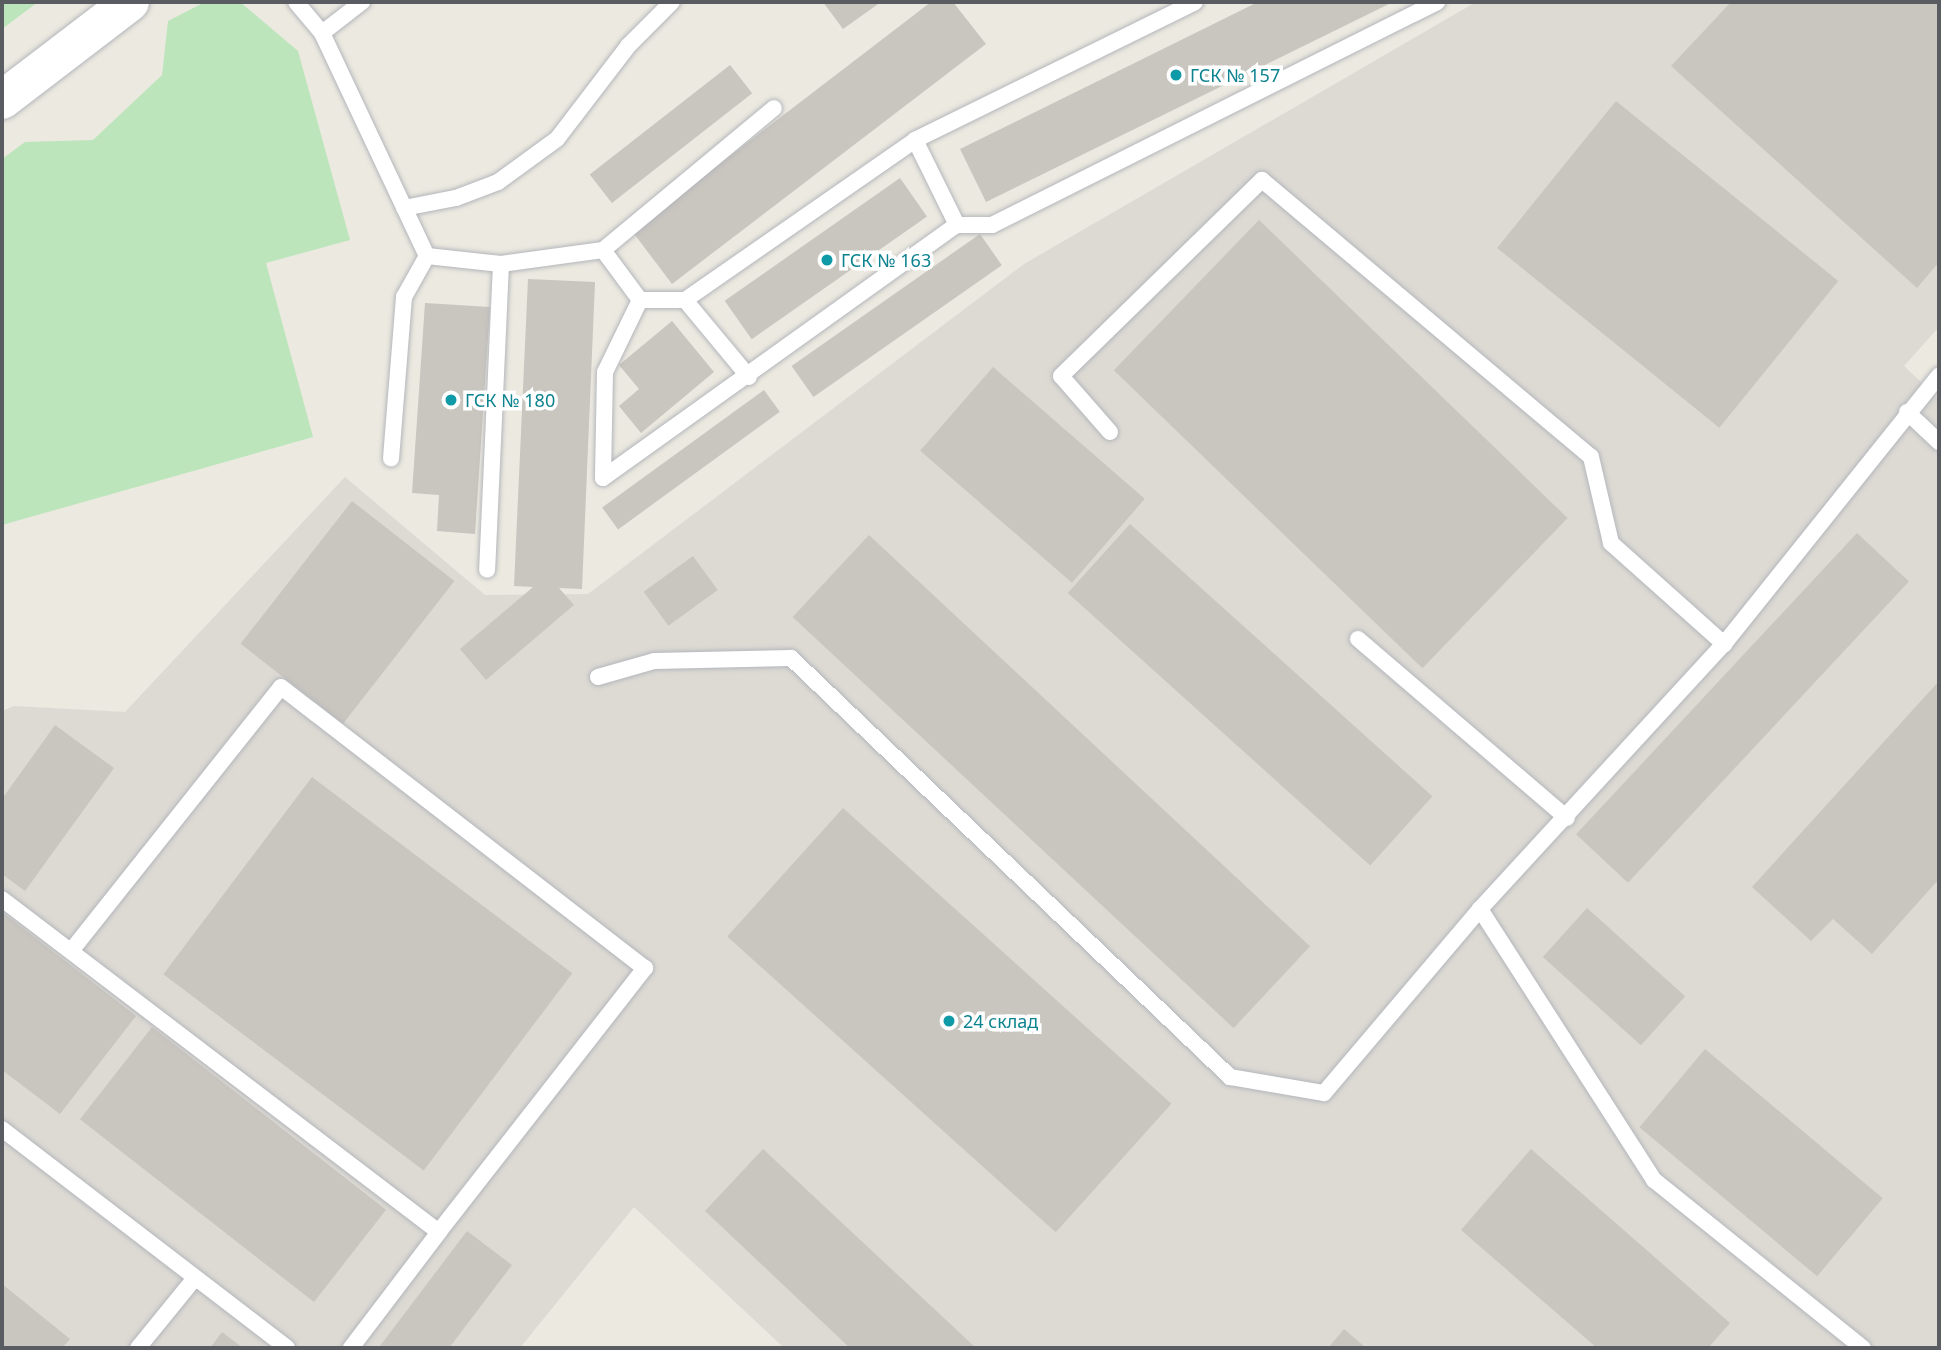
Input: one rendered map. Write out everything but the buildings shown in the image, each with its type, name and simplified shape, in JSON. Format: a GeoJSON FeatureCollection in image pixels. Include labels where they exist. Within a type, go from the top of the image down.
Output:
{"type":"FeatureCollection","features":[{"type":"Feature","properties":{"kind":"street"},"geometry":{"type":"LineString","coordinates":[[2,100],[130,2]]}},
{"type":"Feature","properties":{"kind":"lane"},"geometry":{"type":"LineString","coordinates":[[296,2],[322,33],[427,256]]}},
{"type":"Feature","properties":{"kind":"lane"},"geometry":{"type":"LineString","coordinates":[[322,33],[362,2]]}},
{"type":"Feature","properties":{"kind":"lane"},"geometry":{"type":"LineString","coordinates":[[404,208],[456,198],[498,182],[557,139],[628,46],[672,2]]}},
{"type":"Feature","properties":{"kind":"lane"},"geometry":{"type":"LineString","coordinates":[[640,300],[685,300],[915,140],[1195,2]]}},
{"type":"Feature","properties":{"kind":"lane"},"geometry":{"type":"LineString","coordinates":[[640,300],[605,372],[603,478],[749,377],[957,225],[992,225],[1437,2]]}},
{"type":"Feature","properties":{"kind":"lane"},"geometry":{"type":"LineString","coordinates":[[427,256],[501,264],[603,250],[774,108]]}},
{"type":"Feature","properties":{"kind":"lane"},"geometry":{"type":"LineString","coordinates":[[915,140],[957,225]]}},
{"type":"Feature","properties":{"kind":"lane"},"geometry":{"type":"LineString","coordinates":[[1110,432],[1061,376],[1262,180],[1591,457],[1611,543],[1724,644]]}},
{"type":"Feature","properties":{"kind":"lane"},"geometry":{"type":"LineString","coordinates":[[603,250],[640,300]]}},
{"type":"Feature","properties":{"kind":"lane"},"geometry":{"type":"LineString","coordinates":[[391,458],[404,297],[427,256]]}},
{"type":"Feature","properties":{"kind":"lane"},"geometry":{"type":"LineString","coordinates":[[487,570],[501,264]]}},
{"type":"Feature","properties":{"kind":"lane"},"geometry":{"type":"LineString","coordinates":[[685,300],[749,377]]}},
{"type":"Feature","properties":{"kind":"lane"},"geometry":{"type":"LineString","coordinates":[[598,677],[654,660],[791,658],[1230,1077],[1324,1093],[1480,909],[1567,818],[1724,644],[1907,412],[1939,376]]}},
{"type":"Feature","properties":{"kind":"lane"},"geometry":{"type":"LineString","coordinates":[[1907,412],[1939,442]]}},
{"type":"Feature","properties":{"kind":"lane"},"geometry":{"type":"LineString","coordinates":[[1358,639],[1567,818]]}},
{"type":"Feature","properties":{"kind":"lane"},"geometry":{"type":"LineString","coordinates":[[71,951],[281,687],[645,968],[351,1348]]}},
{"type":"Feature","properties":{"kind":"lane"},"geometry":{"type":"LineString","coordinates":[[2,899],[439,1232]]}},
{"type":"Feature","properties":{"kind":"lane"},"geometry":{"type":"LineString","coordinates":[[1480,909],[1654,1180],[1863,1348]]}},
{"type":"Feature","properties":{"kind":"lane"},"geometry":{"type":"LineString","coordinates":[[2,1129],[286,1348]]}},
{"type":"Feature","properties":{"kind":"lane"},"geometry":{"type":"LineString","coordinates":[[138,1348],[194,1279]]}},
{"type":"Feature","properties":{"kind":"shaded area"},"geometry":{"type":"Polygon","coordinates":[[[1476,2],[1939,2],[1939,327],[1904,366],[1939,399],[1939,1348],[784,1348],[634,1207],[520,1348],[2,1348],[2,711],[14,706],[125,712],[345,477],[485,595],[588,594],[1024,264],[1476,2]]]}},
{"type":"Feature","properties":{"kind":"green space"},"geometry":{"type":"Polygon","coordinates":[[[2,2],[38,2],[2,29],[2,2]]]}},
{"type":"Feature","properties":{"kind":"green space"},"geometry":{"type":"Polygon","coordinates":[[[205,2],[240,2],[298,51],[350,240],[266,263],[313,437],[2,525],[2,159],[25,142],[93,140],[162,75],[168,21],[205,2]]]}},
{"type":"Feature","properties":{"kind":"place","name":"ГСК № 157"},"geometry":{"type":"Point","coordinates":[1176,75]}},
{"type":"Feature","properties":{"kind":"place","name":"ГСК № 163"},"geometry":{"type":"Point","coordinates":[827,260]}},
{"type":"Feature","properties":{"kind":"place","name":"ГСК № 180"},"geometry":{"type":"Point","coordinates":[451,400]}},
{"type":"Feature","properties":{"kind":"place","name":"24 склад"},"geometry":{"type":"Point","coordinates":[949,1021]}}]}
